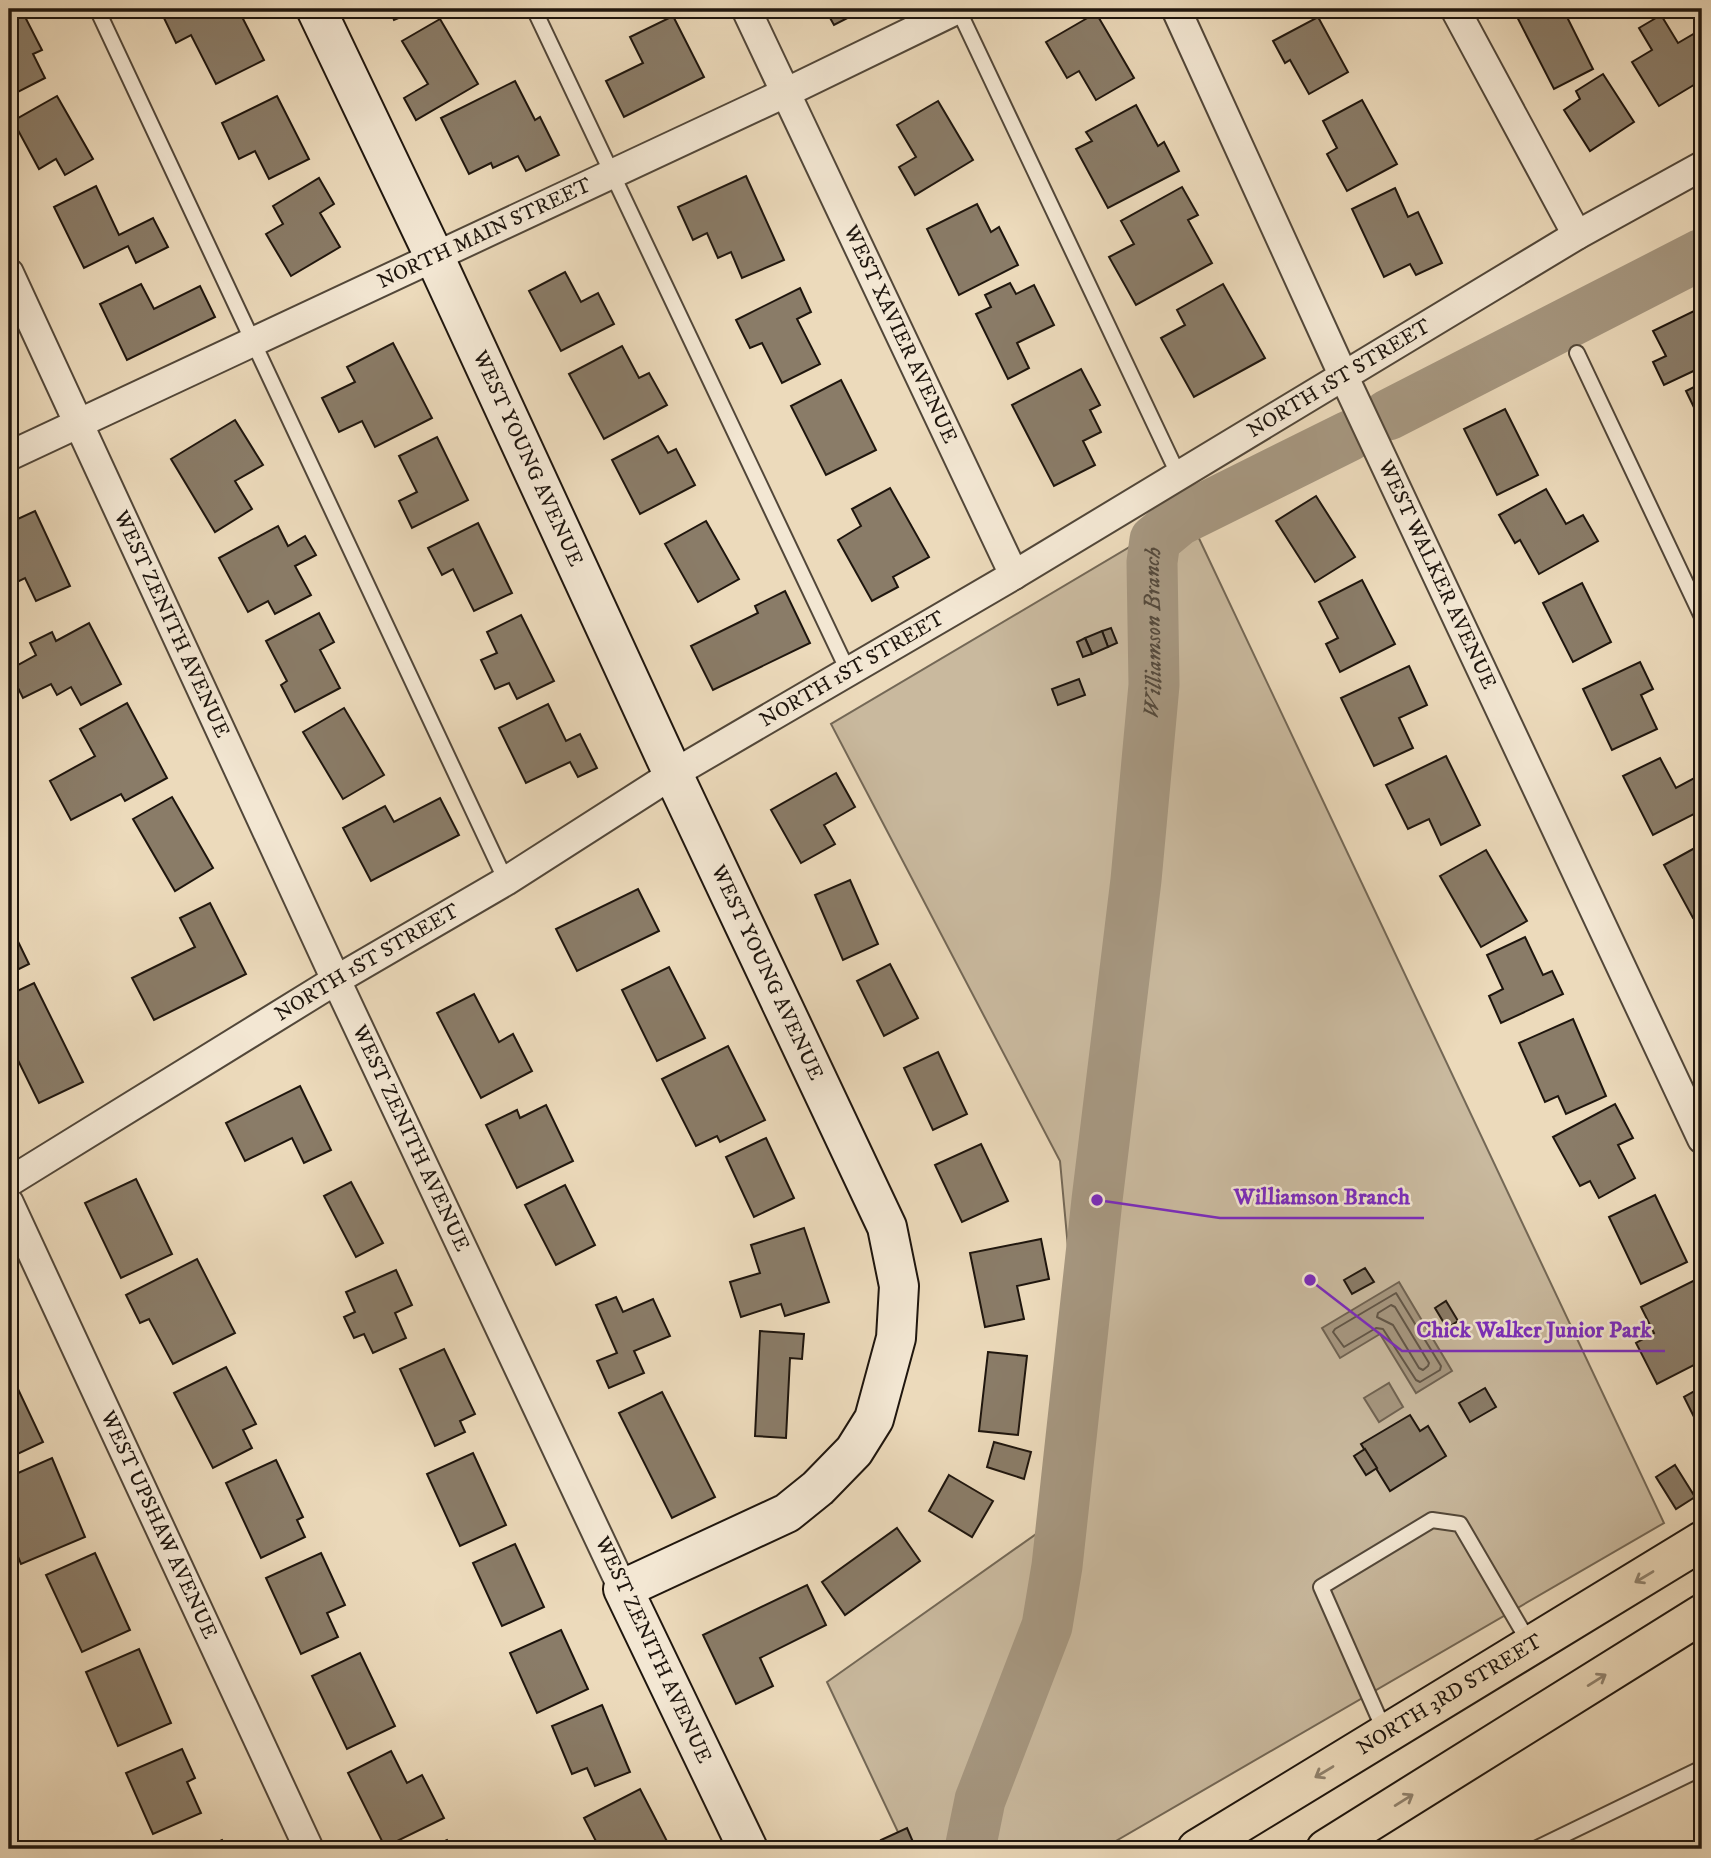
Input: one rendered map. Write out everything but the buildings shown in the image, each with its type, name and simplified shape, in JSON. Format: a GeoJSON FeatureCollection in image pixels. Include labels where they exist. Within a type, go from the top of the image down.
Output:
{"type":"FeatureCollection","features":[{"type":"Feature","properties":{"kind":"main road","name":"NORTH 3RD STREET"},"geometry":{"type":"LineString","coordinates":[[1197,1849],[1702,1541]]}},
{"type":"Feature","properties":{"kind":"main road"},"geometry":{"type":"LineString","coordinates":[[1326,1849],[1702,1614]]}},
{"type":"Feature","properties":{"kind":"street","name":"WEST YOUNG AVENUE"},"geometry":{"type":"LineString","coordinates":[[316,9],[887,1227],[899,1286],[895,1338],[874,1419],[854,1451],[818,1488],[787,1513],[623,1589]]}},
{"type":"Feature","properties":{"kind":"street","name":"WEST XAVIER AVENUE"},"geometry":{"type":"LineString","coordinates":[[746,9],[1014,575]]}},
{"type":"Feature","properties":{"kind":"street","name":"NORTH MAIN STREET"},"geometry":{"type":"LineString","coordinates":[[9,456],[614,174],[958,9]]}},
{"type":"Feature","properties":{"kind":"street","name":"WEST WALKER AVENUE"},"geometry":{"type":"LineString","coordinates":[[1176,9],[1344,377],[1702,1139]]}},
{"type":"Feature","properties":{"kind":"street"},"geometry":{"type":"LineString","coordinates":[[1455,9],[1577,235]]}},
{"type":"Feature","properties":{"kind":"street","name":"NORTH 1ST STREET"},"geometry":{"type":"LineString","coordinates":[[9,1182],[336,980],[506,881],[673,774],[1014,575],[1577,235],[1702,166]]}},
{"type":"Feature","properties":{"kind":"street","name":"WEST ZENITH AVENUE"},"geometry":{"type":"LineString","coordinates":[[9,273],[336,980],[748,1849]]}},
{"type":"Feature","properties":{"kind":"street","name":"WEST UPSHAW AVENUE"},"geometry":{"type":"LineString","coordinates":[[9,1203],[309,1849]]}},
{"type":"Feature","properties":{"kind":"lane"},"geometry":{"type":"LineString","coordinates":[[97,9],[506,881]]}},
{"type":"Feature","properties":{"kind":"lane"},"geometry":{"type":"LineString","coordinates":[[534,9],[848,671]]}},
{"type":"Feature","properties":{"kind":"lane"},"geometry":{"type":"LineString","coordinates":[[958,9],[1179,476]]}},
{"type":"Feature","properties":{"kind":"lane"},"geometry":{"type":"LineString","coordinates":[[1577,353],[1702,617]]}},
{"type":"Feature","properties":{"kind":"lane"},"geometry":{"type":"LineString","coordinates":[[1386,1734],[1321,1587],[1432,1520],[1460,1524],[1531,1645]]}},
{"type":"Feature","properties":{"kind":"lane"},"geometry":{"type":"LineString","coordinates":[[1535,1849],[1702,1768]]}},
{"type":"Feature","properties":{"kind":"shaded area"},"geometry":{"type":"Polygon","coordinates":[[[1187,513],[1664,1523],[1102,1849],[906,1849],[827,1682],[1036,1534],[1082,1399],[1060,1161],[831,724],[1187,513]]]}},
{"type":"Feature","properties":{"kind":"water"},"geometry":{"type":"Polygon","coordinates":[[[1399,1282],[1452,1371],[1416,1393],[1380,1334],[1340,1358],[1322,1328],[1399,1282]]]}},
{"type":"Feature","properties":{"kind":"water"},"geometry":{"type":"Polygon","coordinates":[[[1389,1383],[1403,1407],[1379,1422],[1364,1398],[1389,1383]]]}},
{"type":"Feature","properties":{"kind":"waterway","name":"Williamson Branch"},"geometry":{"type":"LineString","coordinates":[[1388,415],[1702,254]]}},
{"type":"Feature","properties":{"kind":"waterway","name":"Williamson Branch"},"geometry":{"type":"LineString","coordinates":[[970,1849],[980,1800],[1047,1626],[1057,1566],[1097,1200],[1136,880],[1154,685],[1152,562],[1155,540],[1178,521],[1349,436]]}},
{"type":"Feature","properties":{"kind":"place","name":"Williamson Branch"},"geometry":{"type":"Point","coordinates":[1097,1200]}},
{"type":"Feature","properties":{"kind":"place","name":"Chick Walker Junior Park"},"geometry":{"type":"Point","coordinates":[1310,1280]}}]}
